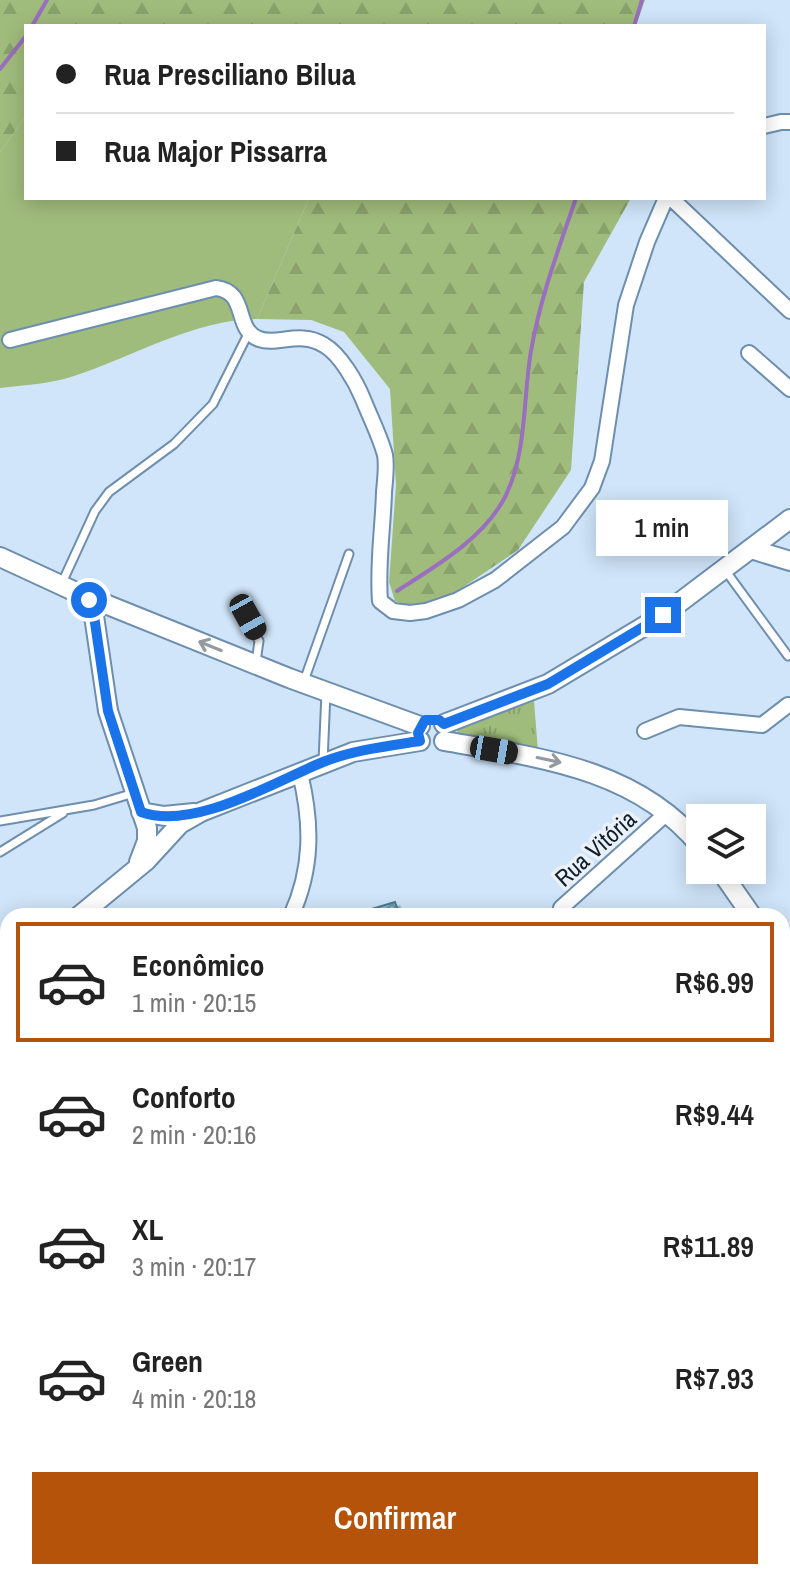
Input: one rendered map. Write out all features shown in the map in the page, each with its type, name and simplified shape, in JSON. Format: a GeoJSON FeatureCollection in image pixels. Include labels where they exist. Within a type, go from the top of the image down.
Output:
{"type":"FeatureCollection","features":[{"type":"Feature","properties":{"kind":"street"},"geometry":{"type":"LineString","coordinates":[[766,126],[790,122]]}},
{"type":"Feature","properties":{"kind":"street"},"geometry":{"type":"LineString","coordinates":[[10,340],[216,288],[227,289],[234,296],[249,332],[261,340],[296,337],[325,345],[355,379],[386,457],[378,580],[380,601],[393,611],[426,611],[458,600],[495,580],[563,527],[592,488],[602,461],[626,305],[647,242],[667,200]]}},
{"type":"Feature","properties":{"kind":"street"},"geometry":{"type":"LineString","coordinates":[[670,200],[790,311]]}},
{"type":"Feature","properties":{"kind":"street"},"geometry":{"type":"LineString","coordinates":[[749,353],[790,389]]}},
{"type":"Feature","properties":{"kind":"street"},"geometry":{"type":"LineString","coordinates":[[444,733],[548,684],[663,615],[790,519]]}},
{"type":"Feature","properties":{"kind":"street"},"geometry":{"type":"LineString","coordinates":[[774,531],[771,544],[784,559]]}},
{"type":"Feature","properties":{"kind":"street"},"geometry":{"type":"LineString","coordinates":[[751,549],[784,559]]}},
{"type":"Feature","properties":{"kind":"street"},"geometry":{"type":"LineString","coordinates":[[0,557],[70,589],[326,691],[420,733]]}},
{"type":"Feature","properties":{"kind":"street"},"geometry":{"type":"LineString","coordinates":[[70,589],[91,604],[108,711],[147,828],[147,841],[136,869]]}},
{"type":"Feature","properties":{"kind":"street"},"geometry":{"type":"LineString","coordinates":[[96,628],[106,611],[120,609]]}},
{"type":"Feature","properties":{"kind":"street"},"geometry":{"type":"LineString","coordinates":[[645,731],[679,717],[762,725],[789,702]]}},
{"type":"Feature","properties":{"kind":"street"},"geometry":{"type":"LineString","coordinates":[[89,908],[136,869],[180,824],[201,812],[323,762],[420,733],[432,719],[444,733],[566,764],[615,782],[668,812],[686,831]]}},
{"type":"Feature","properties":{"kind":"street"},"geometry":{"type":"LineString","coordinates":[[294,908],[308,866],[308,808],[300,773]]}},
{"type":"Feature","properties":{"kind":"street"},"geometry":{"type":"LineString","coordinates":[[141,812],[164,816],[201,812]]}},
{"type":"Feature","properties":{"kind":"street","name":"Rua Vitória"},"geometry":{"type":"LineString","coordinates":[[565,908],[668,812]]}},
{"type":"Feature","properties":{"kind":"street"},"geometry":{"type":"LineString","coordinates":[[730,884],[746,908]]}},
{"type":"Feature","properties":{"kind":"lane"},"geometry":{"type":"LineString","coordinates":[[70,589],[95,511],[109,492],[174,444],[213,404],[249,332]]}},
{"type":"Feature","properties":{"kind":"lane"},"geometry":{"type":"LineString","coordinates":[[303,683],[349,554]]}},
{"type":"Feature","properties":{"kind":"lane"},"geometry":{"type":"LineString","coordinates":[[725,570],[788,656]]}},
{"type":"Feature","properties":{"kind":"lane"},"geometry":{"type":"LineString","coordinates":[[239,601],[259,641],[256,664]]}},
{"type":"Feature","properties":{"kind":"lane"},"geometry":{"type":"LineString","coordinates":[[323,762],[326,691]]}},
{"type":"Feature","properties":{"kind":"lane"},"geometry":{"type":"LineString","coordinates":[[0,821],[67,810],[134,793]]}},
{"type":"Feature","properties":{"kind":"lane"},"geometry":{"type":"LineString","coordinates":[[0,852],[67,810]]}},
{"type":"Feature","properties":{"kind":"green space"},"geometry":{"type":"Polygon","coordinates":[[[0,0],[645,0],[637,24],[24,24],[24,118],[0,152],[0,0]]]}},
{"type":"Feature","properties":{"kind":"green space"},"geometry":{"type":"Polygon","coordinates":[[[24,118],[24,200],[308,200],[257,319],[211,325],[188,332],[65,379],[0,388],[0,152],[24,118]]]}},
{"type":"Feature","properties":{"kind":"green space"},"geometry":{"type":"Polygon","coordinates":[[[308,200],[630,200],[584,282],[571,470],[518,550],[435,606],[414,609],[395,601],[389,582],[396,485],[390,389],[344,332],[311,320],[257,319],[308,200]]]}},
{"type":"Feature","properties":{"kind":"green space"},"geometry":{"type":"Polygon","coordinates":[[[534,701],[538,751],[456,742],[458,728],[534,701]]]}},
{"type":"Feature","properties":{"kind":"building"},"geometry":{"type":"Polygon","coordinates":[[[395,902],[397,908],[375,908],[395,902]]]}},
{"type":"Feature","properties":{"kind":"waterway"},"geometry":{"type":"LineString","coordinates":[[33,24],[47,0]]}},
{"type":"Feature","properties":{"kind":"waterway"},"geometry":{"type":"LineString","coordinates":[[635,24],[642,0]]}},
{"type":"Feature","properties":{"kind":"waterway"},"geometry":{"type":"LineString","coordinates":[[0,69],[24,39]]}},
{"type":"Feature","properties":{"kind":"waterway"},"geometry":{"type":"LineString","coordinates":[[397,591],[473,538],[506,495],[518,461],[528,369],[539,312],[575,200]]}},
{"type":"Feature","properties":{"kind":"route"},"geometry":{"type":"LineString","coordinates":[[89,600],[93,609],[108,711],[141,812],[155,816],[201,812],[353,752],[420,741],[418,733],[425,720],[439,720],[444,724],[522,696],[548,684],[663,615]]}}]}
